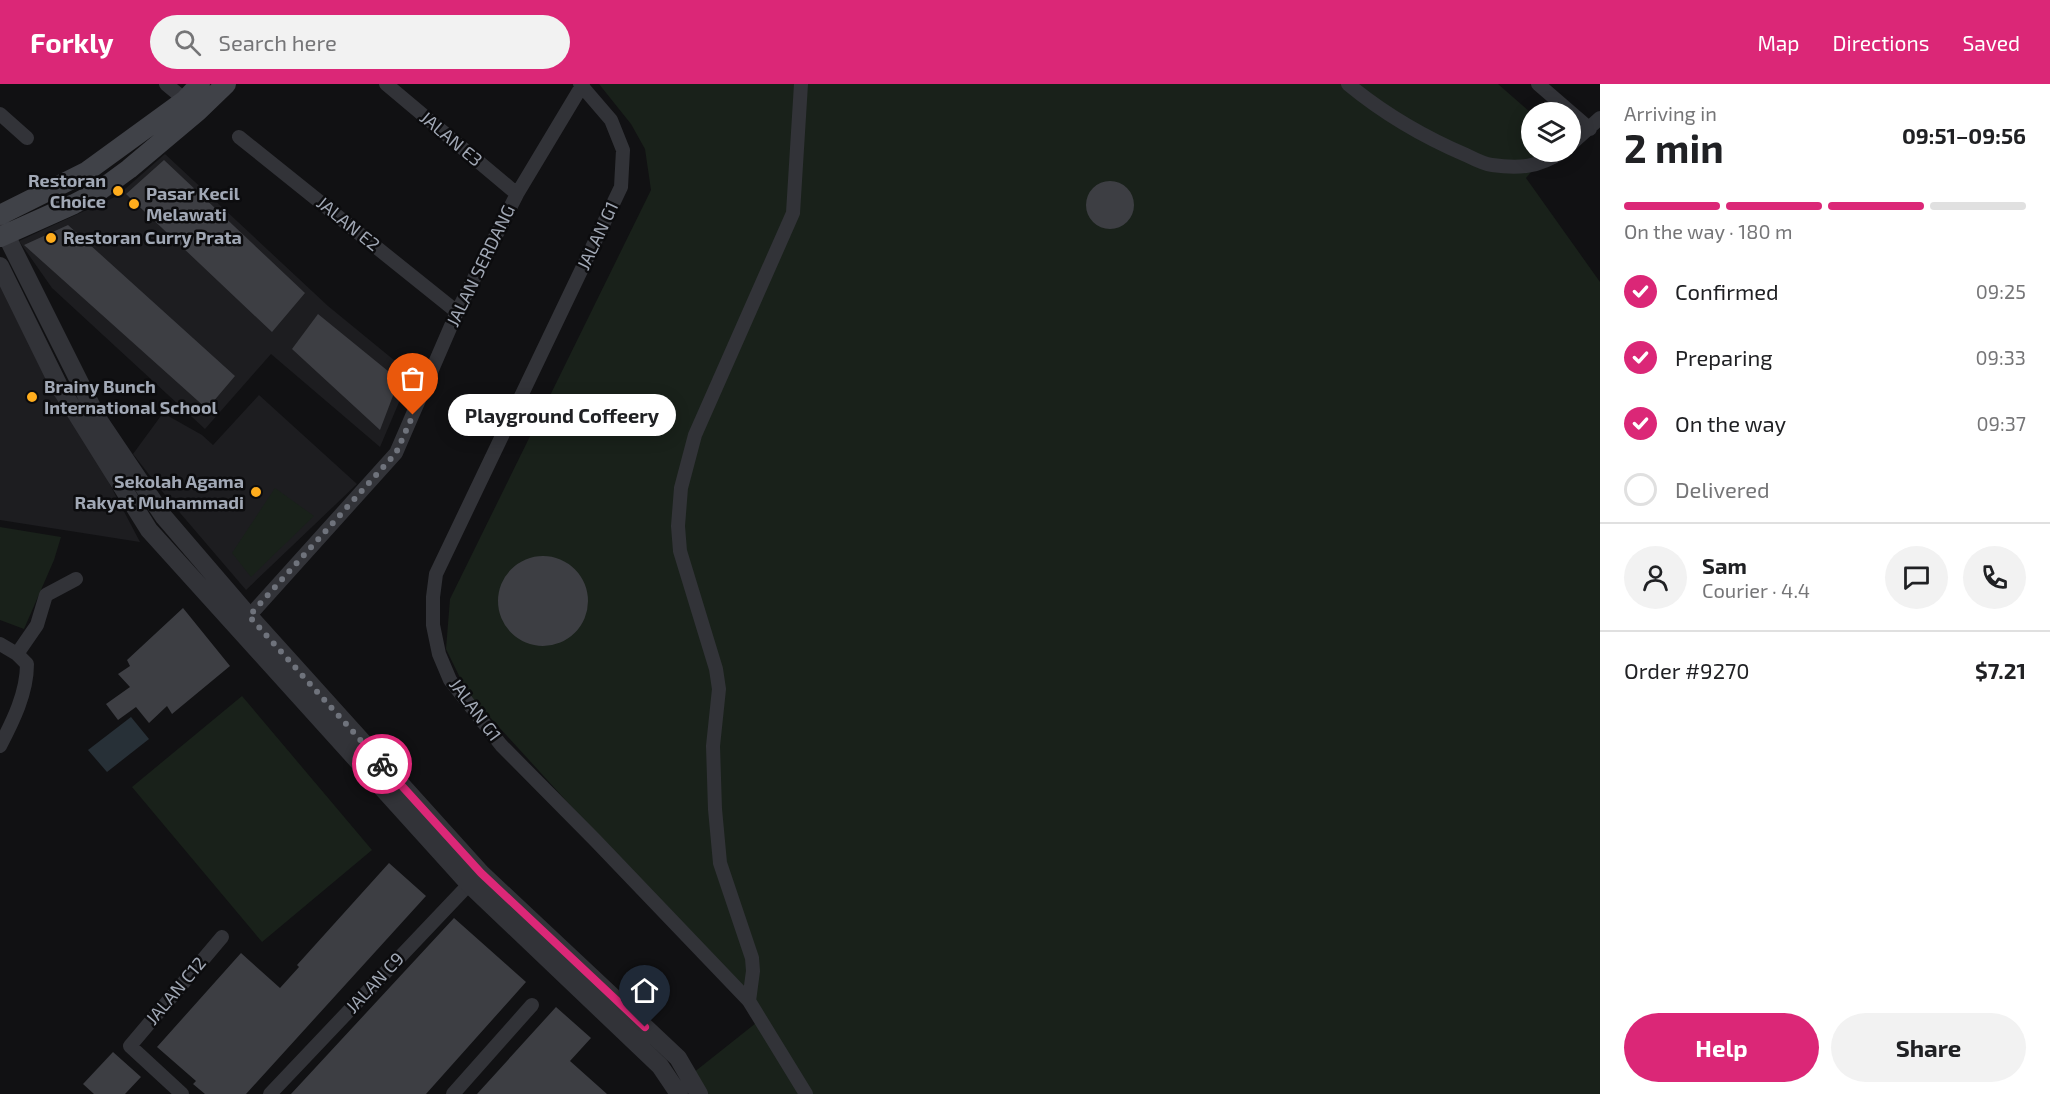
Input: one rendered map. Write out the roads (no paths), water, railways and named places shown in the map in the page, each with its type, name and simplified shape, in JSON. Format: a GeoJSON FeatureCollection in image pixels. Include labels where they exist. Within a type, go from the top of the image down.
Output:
{"type":"FeatureCollection","features":[{"type":"Feature","properties":{"kind":"main road"},"geometry":{"type":"LineString","coordinates":[[2,231],[74,204],[99,191],[129,169],[192,106],[200,84]]}},
{"type":"Feature","properties":{"kind":"main road"},"geometry":{"type":"LineString","coordinates":[[0,215],[86,172],[226,84]]}},
{"type":"Feature","properties":{"kind":"street"},"geometry":{"type":"LineString","coordinates":[[166,84],[192,106]]}},
{"type":"Feature","properties":{"kind":"street","name":"JALAN E3"},"geometry":{"type":"LineString","coordinates":[[386,84],[517,194]]}},
{"type":"Feature","properties":{"kind":"street"},"geometry":{"type":"LineString","coordinates":[[749,1001],[753,971],[752,958],[720,863],[713,746],[719,689],[716,669],[680,551],[678,526],[681,488],[694,435],[793,213],[801,84]]}},
{"type":"Feature","properties":{"kind":"street"},"geometry":{"type":"LineString","coordinates":[[1347,84],[1430,140],[1489,165],[1518,167],[1547,162]]}},
{"type":"Feature","properties":{"kind":"street"},"geometry":{"type":"LineString","coordinates":[[1538,84],[1590,129]]}},
{"type":"Feature","properties":{"kind":"street","name":"JALAN SERDANG"},"geometry":{"type":"LineString","coordinates":[[244,623],[396,453],[456,312],[517,194],[582,85]]}},
{"type":"Feature","properties":{"kind":"street","name":"JALAN G1"},"geometry":{"type":"LineString","coordinates":[[582,85],[611,120],[623,150],[621,187],[436,574],[433,625],[439,654],[450,680],[501,746],[595,840],[749,1001],[806,1094]]}},
{"type":"Feature","properties":{"kind":"street"},"geometry":{"type":"LineString","coordinates":[[0,114],[27,138]]}},
{"type":"Feature","properties":{"kind":"street"},"geometry":{"type":"LineString","coordinates":[[1581,136],[1600,118]]}},
{"type":"Feature","properties":{"kind":"street","name":"JALAN E2"},"geometry":{"type":"LineString","coordinates":[[239,137],[456,312]]}},
{"type":"Feature","properties":{"kind":"street"},"geometry":{"type":"LineString","coordinates":[[2,231],[98,419],[164,517],[244,623]]}},
{"type":"Feature","properties":{"kind":"street"},"geometry":{"type":"LineString","coordinates":[[0,266],[59,386],[148,530],[244,623],[475,879],[660,1066],[679,1094]]}},
{"type":"Feature","properties":{"kind":"street"},"geometry":{"type":"LineString","coordinates":[[0,746],[15,716],[27,678],[22,659],[37,625],[46,595],[76,579]]}},
{"type":"Feature","properties":{"kind":"street"},"geometry":{"type":"LineString","coordinates":[[0,644],[22,659]]}},
{"type":"Feature","properties":{"kind":"street"},"geometry":{"type":"LineString","coordinates":[[475,879],[678,1058],[699,1094]]}},
{"type":"Feature","properties":{"kind":"street","name":"JALAN C9"},"geometry":{"type":"LineString","coordinates":[[270,1094],[475,879]]}},
{"type":"Feature","properties":{"kind":"street","name":"JALAN C12"},"geometry":{"type":"LineString","coordinates":[[182,1094],[130,1046],[222,937]]}},
{"type":"Feature","properties":{"kind":"street"},"geometry":{"type":"LineString","coordinates":[[453,1094],[532,1005]]}},
{"type":"Feature","properties":{"kind":"place","name":"Restoran Choice"},"geometry":{"type":"Point","coordinates":[118,191]}},
{"type":"Feature","properties":{"kind":"place","name":"Pasar Kecil Melawati"},"geometry":{"type":"Point","coordinates":[134,204]}},
{"type":"Feature","properties":{"kind":"place","name":"Restoran Curry Prata"},"geometry":{"type":"Point","coordinates":[51,238]}},
{"type":"Feature","properties":{"kind":"place","name":"Brainy Bunch International School"},"geometry":{"type":"Point","coordinates":[32,397]}},
{"type":"Feature","properties":{"kind":"place","name":"Playground Coffeery"},"geometry":{"type":"Point","coordinates":[413,415]}},
{"type":"Feature","properties":{"kind":"place","name":"Sekolah Agama Rakyat Muhammadi"},"geometry":{"type":"Point","coordinates":[256,492]}}]}
